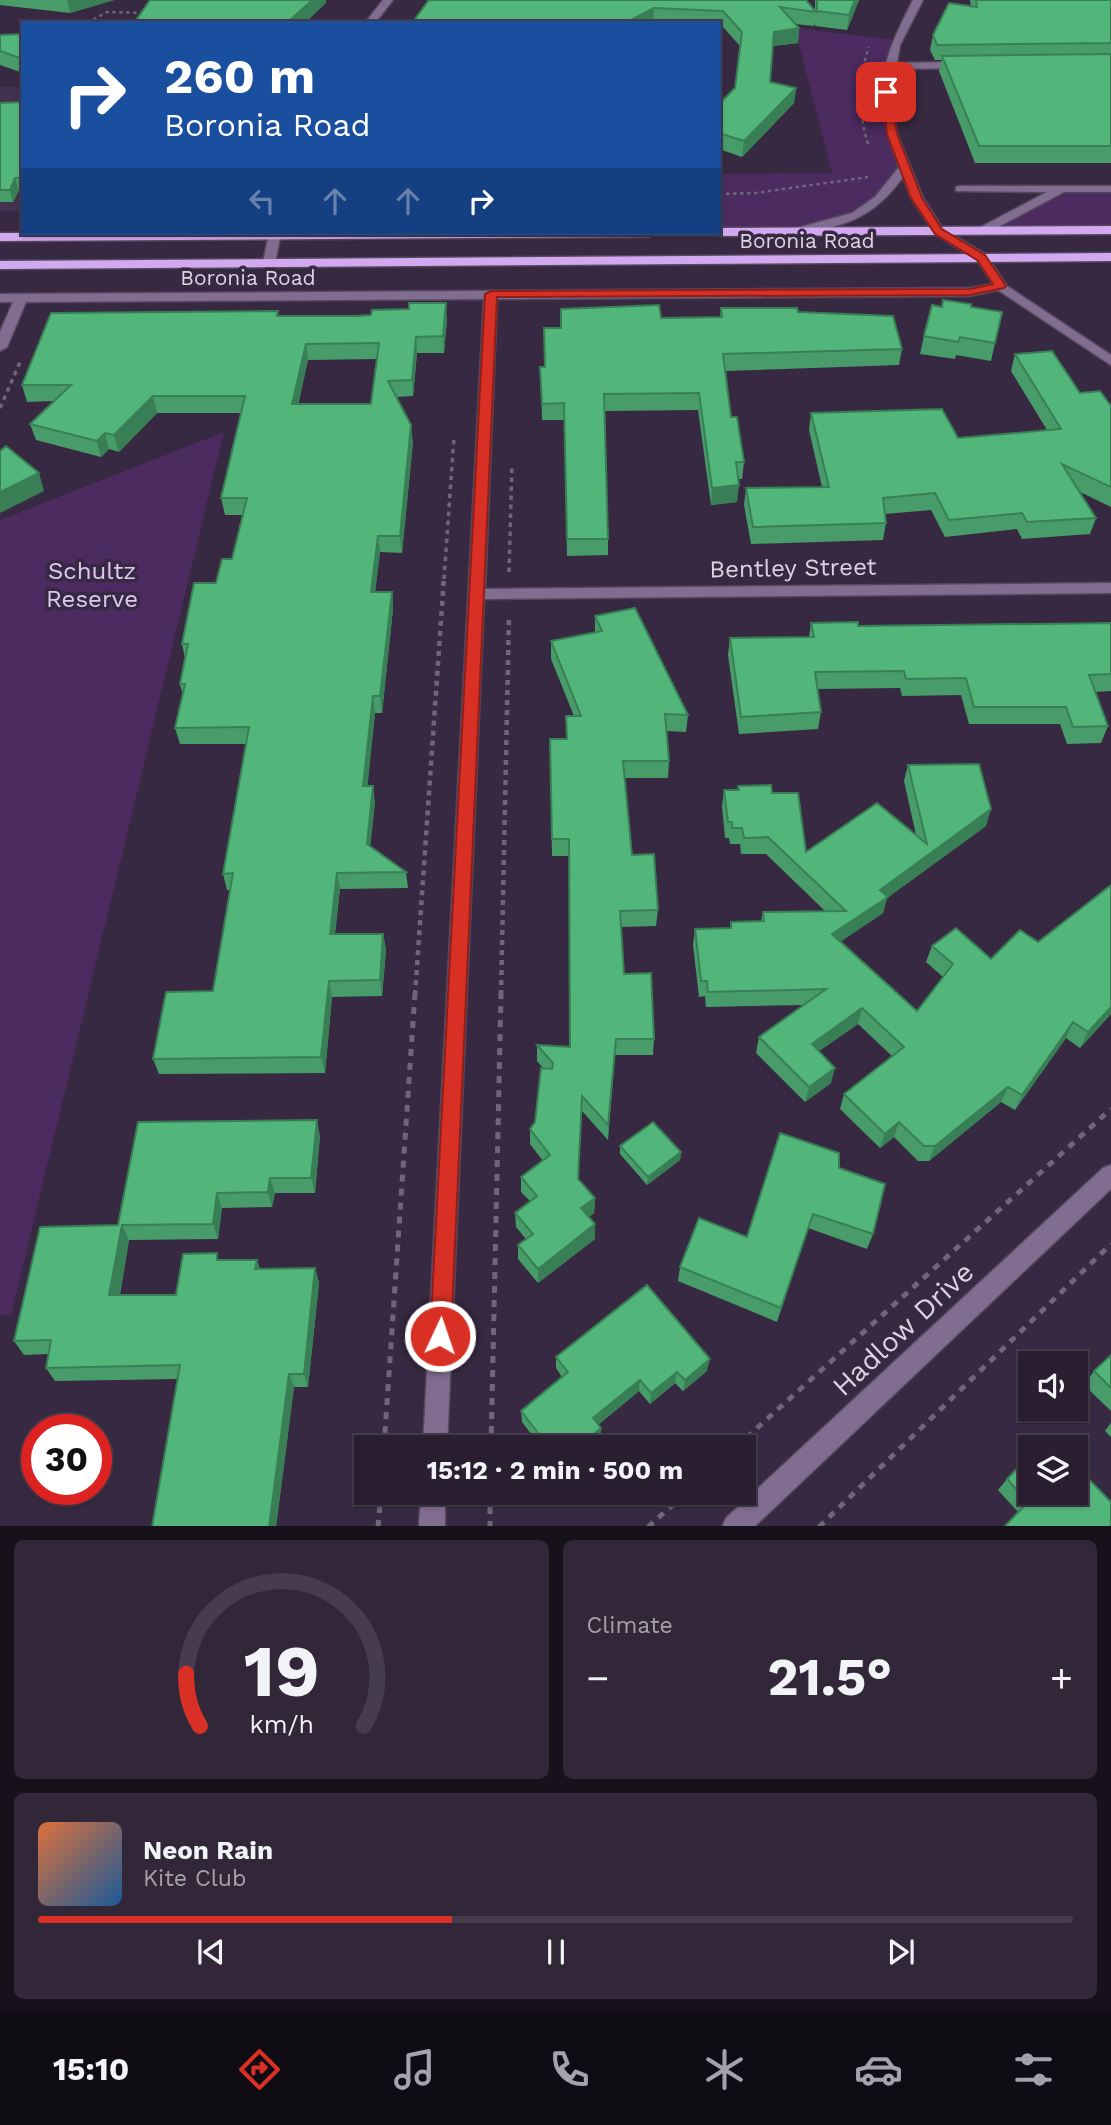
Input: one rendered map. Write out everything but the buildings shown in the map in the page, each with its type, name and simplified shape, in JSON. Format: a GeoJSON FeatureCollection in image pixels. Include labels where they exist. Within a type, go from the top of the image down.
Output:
{"type":"FeatureCollection","features":[{"type":"Feature","properties":{"kind":"main road","name":"Boronia Road"},"geometry":{"type":"LineString","coordinates":[[721,232],[1111,230]]}},
{"type":"Feature","properties":{"kind":"main road","name":"Boronia Road"},"geometry":{"type":"LineString","coordinates":[[0,237],[183,235]]}},
{"type":"Feature","properties":{"kind":"main road","name":"Boronia Road"},"geometry":{"type":"LineString","coordinates":[[0,265],[1111,257]]}},
{"type":"Feature","properties":{"kind":"street"},"geometry":{"type":"LineString","coordinates":[[372,21],[388,0]]}},
{"type":"Feature","properties":{"kind":"street"},"geometry":{"type":"LineString","coordinates":[[918,0],[900,33],[889,66],[886,93],[889,120],[903,169],[917,198],[939,231],[981,257],[1000,286],[1111,361]]}},
{"type":"Feature","properties":{"kind":"street"},"geometry":{"type":"LineString","coordinates":[[889,66],[973,65]]}},
{"type":"Feature","properties":{"kind":"street"},"geometry":{"type":"LineString","coordinates":[[785,232],[848,221],[863,214],[884,196],[903,169]]}},
{"type":"Feature","properties":{"kind":"street"},"geometry":{"type":"LineString","coordinates":[[960,189],[1111,189]]}},
{"type":"Feature","properties":{"kind":"street"},"geometry":{"type":"LineString","coordinates":[[983,231],[1062,189]]}},
{"type":"Feature","properties":{"kind":"street"},"geometry":{"type":"LineString","coordinates":[[269,263],[275,235]]}},
{"type":"Feature","properties":{"kind":"street","name":"Boronia Road"},"geometry":{"type":"LineString","coordinates":[[0,298],[970,292],[1000,286]]}},
{"type":"Feature","properties":{"kind":"street"},"geometry":{"type":"LineString","coordinates":[[436,1435],[491,294]]}},
{"type":"Feature","properties":{"kind":"street"},"geometry":{"type":"LineString","coordinates":[[0,346],[21,298]]}},
{"type":"Feature","properties":{"kind":"street","name":"Bentley Street"},"geometry":{"type":"LineString","coordinates":[[476,594],[1111,588]]}},
{"type":"Feature","properties":{"kind":"street","name":"Hadlow Drive"},"geometry":{"type":"LineString","coordinates":[[736,1526],[1111,1175]]}},
{"type":"Feature","properties":{"kind":"street"},"geometry":{"type":"LineString","coordinates":[[432,1526],[433,1505]]}},
{"type":"Feature","properties":{"kind":"path"},"geometry":{"type":"LineString","coordinates":[[89,21],[95,16],[114,11],[148,13]]}},
{"type":"Feature","properties":{"kind":"path"},"geometry":{"type":"LineString","coordinates":[[721,194],[756,193],[846,178],[879,177]]}},
{"type":"Feature","properties":{"kind":"path"},"geometry":{"type":"LineString","coordinates":[[385,1435],[456,423]]}},
{"type":"Feature","properties":{"kind":"path"},"geometry":{"type":"LineString","coordinates":[[491,1435],[509,615]]}},
{"type":"Feature","properties":{"kind":"path"},"geometry":{"type":"LineString","coordinates":[[749,1435],[1111,1109]]}},
{"type":"Feature","properties":{"kind":"path"},"geometry":{"type":"LineString","coordinates":[[820,1526],[1111,1244]]}},
{"type":"Feature","properties":{"kind":"path"},"geometry":{"type":"LineString","coordinates":[[378,1526],[380,1505]]}},
{"type":"Feature","properties":{"kind":"path"},"geometry":{"type":"LineString","coordinates":[[490,1505],[490,1526]]}},
{"type":"Feature","properties":{"kind":"path"},"geometry":{"type":"LineString","coordinates":[[649,1526],[673,1505]]}},
{"type":"Feature","properties":{"kind":"shaded area"},"geometry":{"type":"Polygon","coordinates":[[[0,87],[21,87],[21,211],[0,211],[0,87]]]}},
{"type":"Feature","properties":{"kind":"green space"},"geometry":{"type":"Polygon","coordinates":[[[795,28],[897,40],[886,93],[903,169],[863,214],[785,232],[721,232],[721,174],[832,173],[795,28]]]}},
{"type":"Feature","properties":{"kind":"green space"},"geometry":{"type":"Polygon","coordinates":[[[1062,189],[1111,189],[1111,230],[983,231],[1062,189]]]}},
{"type":"Feature","properties":{"kind":"green space","name":"Schultz Reserve"},"geometry":{"type":"Polygon","coordinates":[[[224,432],[11,1315],[0,1315],[0,520],[224,432]]]}},
{"type":"Feature","properties":{"kind":"route"},"geometry":{"type":"LineString","coordinates":[[440,1336],[491,294],[970,292],[1000,286],[981,257],[939,231],[917,198],[903,169],[892,134],[886,92]]}}]}
